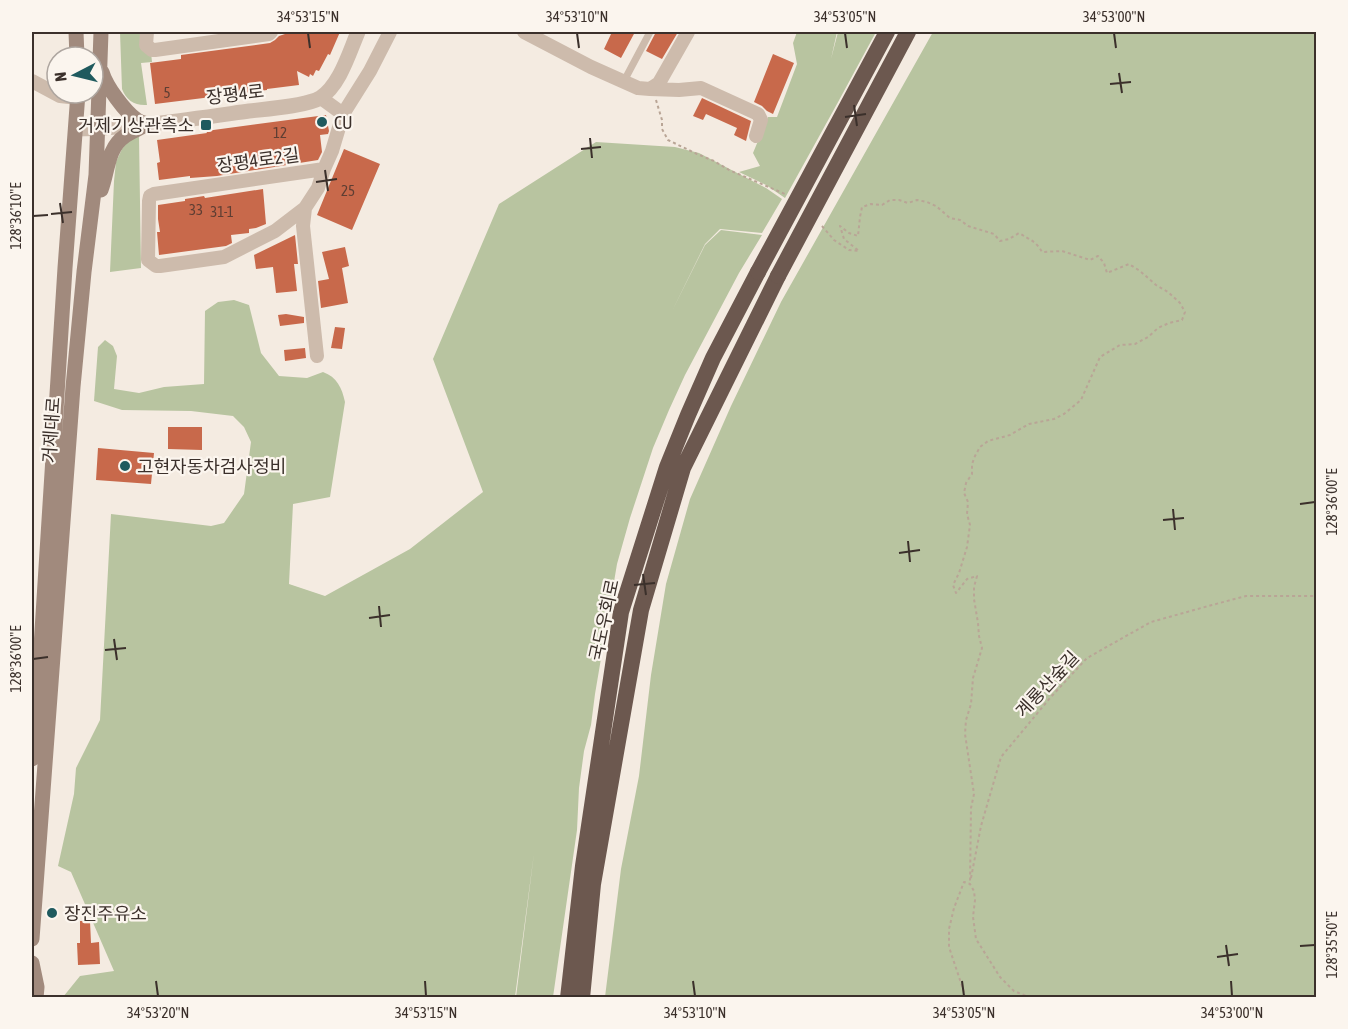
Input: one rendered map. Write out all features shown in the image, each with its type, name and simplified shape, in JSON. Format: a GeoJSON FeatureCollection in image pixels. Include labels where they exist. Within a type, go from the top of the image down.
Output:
{"type":"FeatureCollection","features":[{"type":"Feature","properties":{"kind":"highway","name":"국도우회로"},"geometry":{"type":"LineString","coordinates":[[568,998],[583,866],[621,612],[667,467],[713,358],[887,32]]}},
{"type":"Feature","properties":{"kind":"highway","name":"국도우회로"},"geometry":{"type":"LineString","coordinates":[[582,998],[593,884],[641,610],[682,468],[813,208],[908,32]]}},
{"type":"Feature","properties":{"kind":"main road"},"geometry":{"type":"LineString","coordinates":[[105,80],[116,98],[137,120],[147,124]]}},
{"type":"Feature","properties":{"kind":"main road","name":"거제대로"},"geometry":{"type":"LineString","coordinates":[[32,759],[77,105]]}},
{"type":"Feature","properties":{"kind":"main road","name":"거제대로"},"geometry":{"type":"LineString","coordinates":[[32,939],[73,387],[96,175],[99,105]]}},
{"type":"Feature","properties":{"kind":"main road"},"geometry":{"type":"LineString","coordinates":[[93,205],[98,199],[110,156],[116,145],[124,136],[147,124]]}},
{"type":"Feature","properties":{"kind":"main road"},"geometry":{"type":"LineString","coordinates":[[32,963],[37,987],[36,998]]}},
{"type":"Feature","properties":{"kind":"street"},"geometry":{"type":"LineString","coordinates":[[147,32],[146,45],[155,51],[271,32]]}},
{"type":"Feature","properties":{"kind":"street"},"geometry":{"type":"LineString","coordinates":[[343,114],[321,98],[337,81],[358,32]]}},
{"type":"Feature","properties":{"kind":"street","name":"장평4로2길"},"geometry":{"type":"LineString","coordinates":[[305,208],[275,231],[224,257],[156,266],[148,260],[148,201],[153,194],[324,169],[343,114],[370,71],[390,32]]}},
{"type":"Feature","properties":{"kind":"street"},"geometry":{"type":"LineString","coordinates":[[524,32],[591,67],[638,88],[679,90],[701,88],[758,114],[761,120],[756,136]]}},
{"type":"Feature","properties":{"kind":"street"},"geometry":{"type":"LineString","coordinates":[[650,89],[659,83],[688,32]]}},
{"type":"Feature","properties":{"kind":"street","name":"장평4로"},"geometry":{"type":"LineString","coordinates":[[76,129],[147,124],[285,107],[321,98]]}},
{"type":"Feature","properties":{"kind":"street"},"geometry":{"type":"LineString","coordinates":[[317,356],[303,226],[305,208],[318,188],[324,169]]}},
{"type":"Feature","properties":{"kind":"lane"},"geometry":{"type":"LineString","coordinates":[[624,81],[650,32]]}},
{"type":"Feature","properties":{"kind":"path"},"geometry":{"type":"LineString","coordinates":[[650,89],[662,120],[662,129],[668,140],[729,170],[798,198]]}},
{"type":"Feature","properties":{"kind":"path"},"geometry":{"type":"LineString","coordinates":[[813,208],[828,235],[849,250],[859,251],[844,239],[840,226],[858,236],[862,207],[872,204],[882,205],[890,200],[908,203],[917,200],[927,202],[936,206],[950,218],[994,234],[1000,241],[1019,233],[1037,243],[1042,252],[1062,251],[1090,260],[1098,256],[1104,263],[1107,273],[1129,264],[1168,292],[1180,303],[1185,312],[1182,320],[1158,328],[1136,344],[1120,345],[1100,357],[1081,400],[1064,414],[1054,419],[1029,424],[1010,435],[988,441],[980,447],[972,464],[972,474],[966,483],[964,493],[968,502],[967,514],[970,525],[968,547],[953,585],[956,593],[967,579],[977,576],[974,599],[982,648],[973,678],[965,734],[974,794],[971,808],[970,884],[975,900],[973,916],[976,939],[1000,977],[1014,991],[1030,998]]}},
{"type":"Feature","properties":{"kind":"path","name":"계룡산숲길"},"geometry":{"type":"LineString","coordinates":[[970,884],[981,826],[1001,757],[1087,658],[1151,622],[1246,596],[1317,596]]}},
{"type":"Feature","properties":{"kind":"path"},"geometry":{"type":"LineString","coordinates":[[966,998],[950,947],[949,929],[960,889],[964,882],[970,884]]}},
{"type":"Feature","properties":{"kind":"green space"},"geometry":{"type":"Polygon","coordinates":[[[120,32],[145,32],[152,62],[141,63],[147,105],[132,102],[122,89],[120,32]]]}},
{"type":"Feature","properties":{"kind":"green space"},"geometry":{"type":"Polygon","coordinates":[[[797,32],[837,32],[831,59],[838,32],[876,32],[785,198],[766,185],[739,172],[760,166],[753,153],[768,117],[777,117],[797,64],[793,43],[797,32]]]}},
{"type":"Feature","properties":{"kind":"green space"},"geometry":{"type":"Polygon","coordinates":[[[933,32],[1316,32],[1316,997],[605,997],[621,869],[639,776],[651,675],[666,584],[690,499],[781,302],[933,32]]]}},
{"type":"Feature","properties":{"kind":"green space"},"geometry":{"type":"Polygon","coordinates":[[[139,136],[141,268],[110,272],[116,162],[129,140],[139,136]]]}},
{"type":"Feature","properties":{"kind":"green space"},"geometry":{"type":"Polygon","coordinates":[[[596,142],[675,147],[699,153],[766,188],[782,199],[762,233],[720,229],[705,244],[673,309],[705,245],[721,230],[762,235],[739,273],[669,410],[653,448],[617,564],[591,725],[584,751],[577,830],[553,997],[516,997],[534,853],[515,997],[63,997],[80,976],[114,971],[71,872],[58,866],[74,794],[76,768],[100,720],[111,514],[211,526],[224,523],[244,494],[251,442],[244,427],[233,416],[191,411],[122,410],[94,401],[98,347],[105,340],[113,346],[117,356],[114,389],[139,393],[164,387],[204,384],[205,311],[218,302],[234,300],[249,305],[261,353],[279,376],[307,378],[323,372],[335,380],[345,402],[330,497],[293,504],[289,584],[325,596],[410,549],[483,492],[433,359],[499,204],[596,142]]]}},
{"type":"Feature","properties":{"kind":"building"},"geometry":{"type":"Polygon","coordinates":[[[291,32],[340,32],[330,55],[328,54],[319,71],[316,70],[313,76],[310,74],[309,77],[297,71],[299,85],[155,104],[150,63],[181,59],[181,55],[270,43],[279,36],[291,32]]]}},
{"type":"Feature","properties":{"kind":"building"},"geometry":{"type":"Polygon","coordinates":[[[612,32],[635,32],[621,58],[604,49],[612,32]]]}},
{"type":"Feature","properties":{"kind":"building"},"geometry":{"type":"Polygon","coordinates":[[[656,32],[678,32],[662,59],[646,51],[656,32]]]}},
{"type":"Feature","properties":{"kind":"building"},"geometry":{"type":"Polygon","coordinates":[[[773,54],[794,63],[773,114],[754,102],[773,54]]]}},
{"type":"Feature","properties":{"kind":"building"},"geometry":{"type":"Polygon","coordinates":[[[702,98],[751,121],[746,141],[734,135],[737,128],[706,114],[703,120],[693,116],[702,98]]]}},
{"type":"Feature","properties":{"kind":"building"},"geometry":{"type":"Polygon","coordinates":[[[326,115],[329,131],[328,134],[320,135],[322,152],[318,160],[217,176],[190,178],[190,176],[159,180],[157,163],[160,162],[157,140],[326,115]]]}},
{"type":"Feature","properties":{"kind":"building"},"geometry":{"type":"Polygon","coordinates":[[[344,149],[380,164],[352,230],[317,215],[344,149]]]}},
{"type":"Feature","properties":{"kind":"building"},"geometry":{"type":"Polygon","coordinates":[[[263,189],[266,224],[249,229],[249,233],[231,235],[232,243],[226,246],[159,255],[158,205],[204,196],[205,198],[263,189]]]}},
{"type":"Feature","properties":{"kind":"building"},"geometry":{"type":"Polygon","coordinates":[[[295,235],[298,264],[294,264],[297,291],[276,293],[273,267],[256,269],[254,255],[295,235]]]}},
{"type":"Feature","properties":{"kind":"building"},"geometry":{"type":"Polygon","coordinates":[[[345,247],[349,266],[342,268],[348,303],[321,308],[318,281],[329,279],[322,252],[345,247]]]}},
{"type":"Feature","properties":{"kind":"building"},"geometry":{"type":"Polygon","coordinates":[[[278,315],[304,317],[304,323],[280,326],[278,315]]]}},
{"type":"Feature","properties":{"kind":"building"},"geometry":{"type":"Polygon","coordinates":[[[335,327],[345,328],[342,349],[331,348],[335,327]]]}},
{"type":"Feature","properties":{"kind":"building"},"geometry":{"type":"Polygon","coordinates":[[[305,348],[306,358],[285,361],[284,350],[305,348]]]}},
{"type":"Feature","properties":{"kind":"building"},"geometry":{"type":"Polygon","coordinates":[[[168,427],[202,427],[202,450],[168,449],[168,427]]]}},
{"type":"Feature","properties":{"kind":"building","name":"고현자동차검사정비"},"geometry":{"type":"Polygon","coordinates":[[[98,448],[154,453],[151,484],[96,480],[98,448]]]}},
{"type":"Feature","properties":{"kind":"building"},"geometry":{"type":"Polygon","coordinates":[[[80,921],[90,921],[91,943],[99,942],[100,964],[78,965],[77,943],[80,943],[80,921]]]}},
{"type":"Feature","properties":{"kind":"place","name":"CU"},"geometry":{"type":"Point","coordinates":[322,122]}},
{"type":"Feature","properties":{"kind":"place","name":"거제기상관측소"},"geometry":{"type":"Point","coordinates":[206,125]}},
{"type":"Feature","properties":{"kind":"place","name":"고현자동차검사정비"},"geometry":{"type":"Point","coordinates":[125,466]}},
{"type":"Feature","properties":{"kind":"place","name":"장진주유소"},"geometry":{"type":"Point","coordinates":[52,913]}}]}
